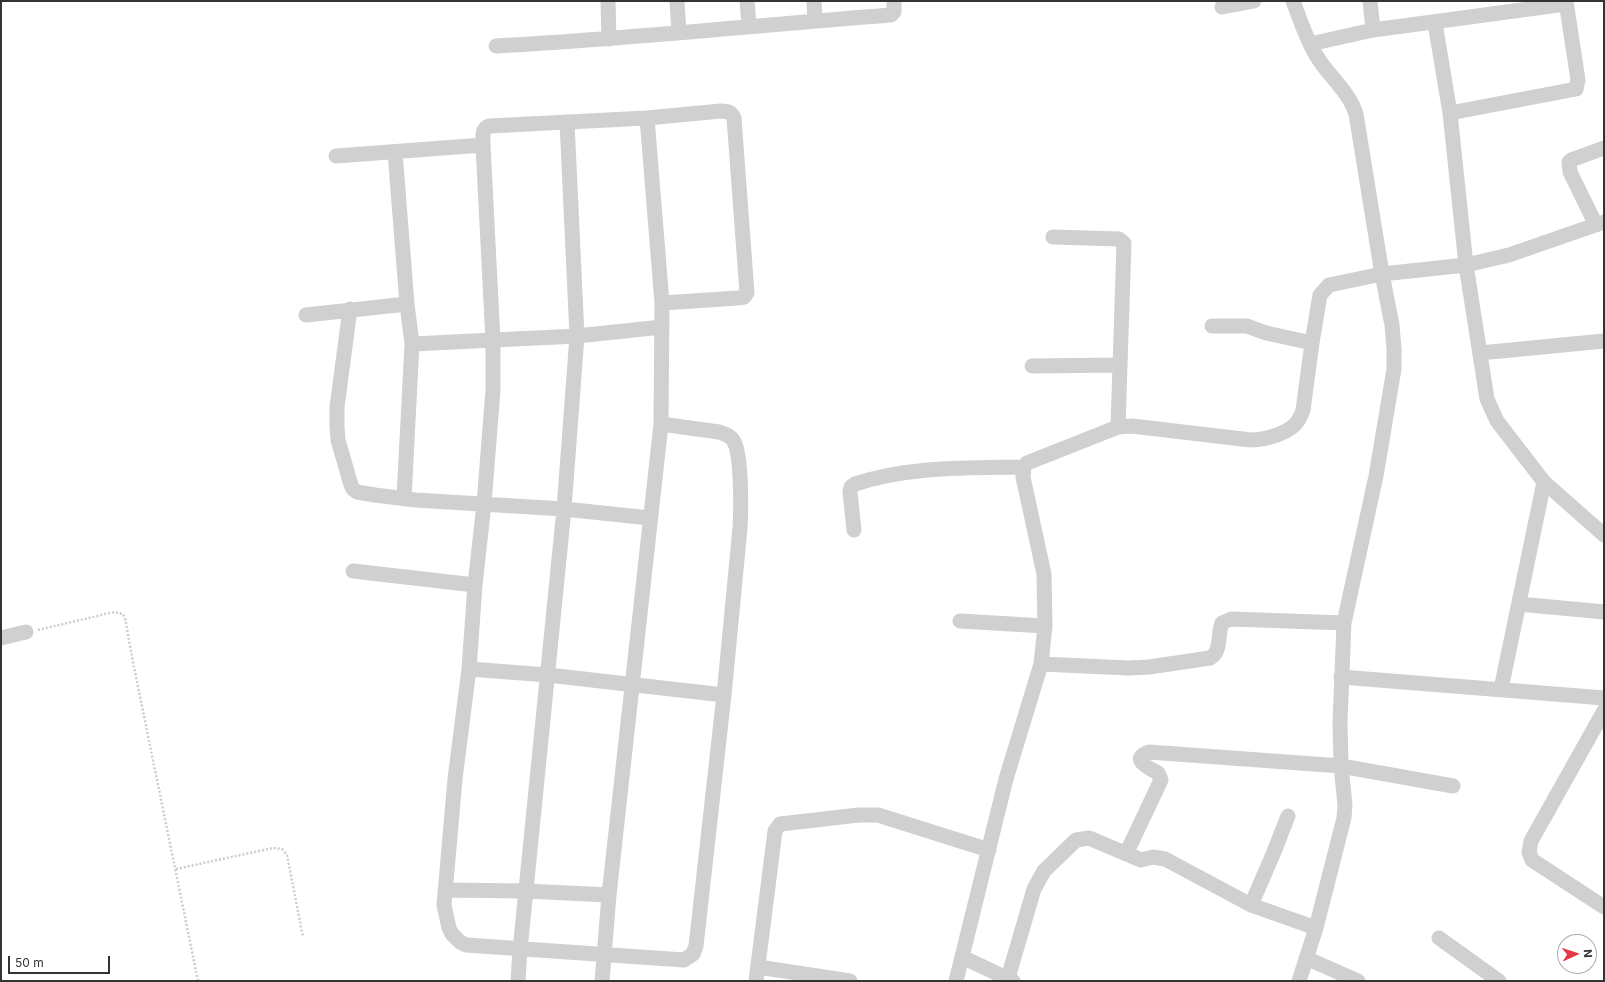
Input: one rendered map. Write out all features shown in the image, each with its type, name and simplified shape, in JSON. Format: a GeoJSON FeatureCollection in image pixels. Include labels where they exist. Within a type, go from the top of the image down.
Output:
{"type":"FeatureCollection","features":[{"type":"Feature","properties":{"kind":"street"},"geometry":{"type":"LineString","coordinates":[[608,1],[609,39]]}},
{"type":"Feature","properties":{"kind":"street"},"geometry":{"type":"LineString","coordinates":[[677,1],[679,33]]}},
{"type":"Feature","properties":{"kind":"street"},"geometry":{"type":"LineString","coordinates":[[747,1],[749,25]]}},
{"type":"Feature","properties":{"kind":"street"},"geometry":{"type":"LineString","coordinates":[[814,1],[815,20]]}},
{"type":"Feature","properties":{"kind":"street"},"geometry":{"type":"LineString","coordinates":[[496,46],[609,39],[749,25],[891,15],[894,12],[894,1]]}},
{"type":"Feature","properties":{"kind":"street"},"geometry":{"type":"LineString","coordinates":[[1222,7],[1254,1]]}},
{"type":"Feature","properties":{"kind":"street"},"geometry":{"type":"LineString","coordinates":[[1293,1],[1310,44],[1321,64],[1348,98],[1356,114],[1382,274],[1392,325],[1394,349],[1394,369],[1376,476],[1344,623],[1341,677],[1341,766],[1344,818],[1316,928],[1298,981]]}},
{"type":"Feature","properties":{"kind":"street"},"geometry":{"type":"LineString","coordinates":[[1370,1],[1373,30]]}},
{"type":"Feature","properties":{"kind":"street"},"geometry":{"type":"LineString","coordinates":[[1310,44],[1373,30],[1435,23],[1489,8],[1566,2],[1578,80],[1576,89],[1450,113]]}},
{"type":"Feature","properties":{"kind":"street"},"geometry":{"type":"LineString","coordinates":[[1435,23],[1450,113],[1466,265],[1487,399],[1497,421],[1544,482],[1604,535]]}},
{"type":"Feature","properties":{"kind":"street"},"geometry":{"type":"LineString","coordinates":[[661,424],[719,432],[733,440],[737,449],[741,509],[740,528],[724,695],[696,946],[690,958],[684,960],[604,956],[466,945],[460,942],[452,934],[449,928],[444,905],[455,779],[469,669],[475,585],[484,504],[493,390],[493,341],[483,131],[489,126],[647,118],[728,111],[734,118],[748,288],[747,293],[744,297],[738,298],[662,303]]}},
{"type":"Feature","properties":{"kind":"street"},"geometry":{"type":"LineString","coordinates":[[602,981],[609,895],[661,424],[662,303],[647,118]]}},
{"type":"Feature","properties":{"kind":"street"},"geometry":{"type":"LineString","coordinates":[[518,981],[564,509],[577,336],[567,122]]}},
{"type":"Feature","properties":{"kind":"street"},"geometry":{"type":"LineString","coordinates":[[336,156],[483,146]]}},
{"type":"Feature","properties":{"kind":"street"},"geometry":{"type":"LineString","coordinates":[[956,981],[1006,779],[1041,664],[1045,626],[1044,574],[1025,488],[1023,477],[1024,467],[1031,460],[1118,427],[1132,426],[1261,440],[1271,438],[1291,427],[1300,419],[1303,410],[1320,295],[1323,290],[1334,283],[1382,274],[1466,265],[1509,255],[1600,224],[1570,172],[1569,162],[1604,148]]}},
{"type":"Feature","properties":{"kind":"street"},"geometry":{"type":"LineString","coordinates":[[395,152],[407,304],[412,344],[404,498]]}},
{"type":"Feature","properties":{"kind":"street"},"geometry":{"type":"LineString","coordinates":[[1053,237],[1119,240],[1124,243],[1118,427]]}},
{"type":"Feature","properties":{"kind":"street"},"geometry":{"type":"LineString","coordinates":[[306,315],[350,309],[407,304]]}},
{"type":"Feature","properties":{"kind":"street"},"geometry":{"type":"LineString","coordinates":[[350,309],[337,407],[338,440],[351,485],[357,492],[404,498],[564,509],[650,518]]}},
{"type":"Feature","properties":{"kind":"street"},"geometry":{"type":"LineString","coordinates":[[1212,326],[1247,326],[1266,333],[1312,343]]}},
{"type":"Feature","properties":{"kind":"street"},"geometry":{"type":"LineString","coordinates":[[412,344],[577,336],[662,328]]}},
{"type":"Feature","properties":{"kind":"street"},"geometry":{"type":"LineString","coordinates":[[1480,353],[1604,341]]}},
{"type":"Feature","properties":{"kind":"street"},"geometry":{"type":"LineString","coordinates":[[1032,366],[1120,365]]}},
{"type":"Feature","properties":{"kind":"street"},"geometry":{"type":"LineString","coordinates":[[854,530],[850,492],[855,484],[911,472],[939,468],[1024,467]]}},
{"type":"Feature","properties":{"kind":"street"},"geometry":{"type":"LineString","coordinates":[[1502,690],[1544,482]]}},
{"type":"Feature","properties":{"kind":"street"},"geometry":{"type":"LineString","coordinates":[[353,571],[475,585]]}},
{"type":"Feature","properties":{"kind":"street"},"geometry":{"type":"LineString","coordinates":[[1519,604],[1604,612]]}},
{"type":"Feature","properties":{"kind":"street"},"geometry":{"type":"LineString","coordinates":[[1041,664],[1129,668],[1149,667],[1210,658],[1217,652],[1220,627],[1222,623],[1231,619],[1344,623]]}},
{"type":"Feature","properties":{"kind":"street"},"geometry":{"type":"LineString","coordinates":[[960,621],[1045,626]]}},
{"type":"Feature","properties":{"kind":"street"},"geometry":{"type":"LineString","coordinates":[[1,638],[26,632]]}},
{"type":"Feature","properties":{"kind":"street"},"geometry":{"type":"LineString","coordinates":[[469,669],[548,675],[724,695]]}},
{"type":"Feature","properties":{"kind":"street"},"geometry":{"type":"LineString","coordinates":[[1341,677],[1604,698]]}},
{"type":"Feature","properties":{"kind":"street"},"geometry":{"type":"LineString","coordinates":[[1604,711],[1531,841],[1529,852],[1532,860],[1604,907]]}},
{"type":"Feature","properties":{"kind":"street"},"geometry":{"type":"LineString","coordinates":[[1126,854],[1161,780],[1158,772],[1142,764],[1141,757],[1143,754],[1149,752],[1341,766],[1453,786]]}},
{"type":"Feature","properties":{"kind":"street"},"geometry":{"type":"LineString","coordinates":[[850,981],[757,974],[775,831],[780,824],[859,815],[878,815],[989,850]]}},
{"type":"Feature","properties":{"kind":"street"},"geometry":{"type":"LineString","coordinates":[[1251,905],[1288,816]]}},
{"type":"Feature","properties":{"kind":"street"},"geometry":{"type":"LineString","coordinates":[[962,957],[1010,979],[1034,889],[1044,871],[1069,845],[1081,838],[1089,838],[1141,860],[1153,857],[1165,859],[1251,905],[1316,928]]}},
{"type":"Feature","properties":{"kind":"street"},"geometry":{"type":"LineString","coordinates":[[445,890],[526,891],[609,895]]}},
{"type":"Feature","properties":{"kind":"street"},"geometry":{"type":"LineString","coordinates":[[1439,938],[1499,981]]}},
{"type":"Feature","properties":{"kind":"street"},"geometry":{"type":"LineString","coordinates":[[1306,958],[1358,981]]}},
{"type":"Feature","properties":{"kind":"path"},"geometry":{"type":"LineString","coordinates":[[26,632],[114,612],[122,614],[125,618],[168,838],[176,869],[198,981]]}},
{"type":"Feature","properties":{"kind":"path"},"geometry":{"type":"LineString","coordinates":[[176,869],[273,848],[282,849],[287,855],[304,937]]}}]}
